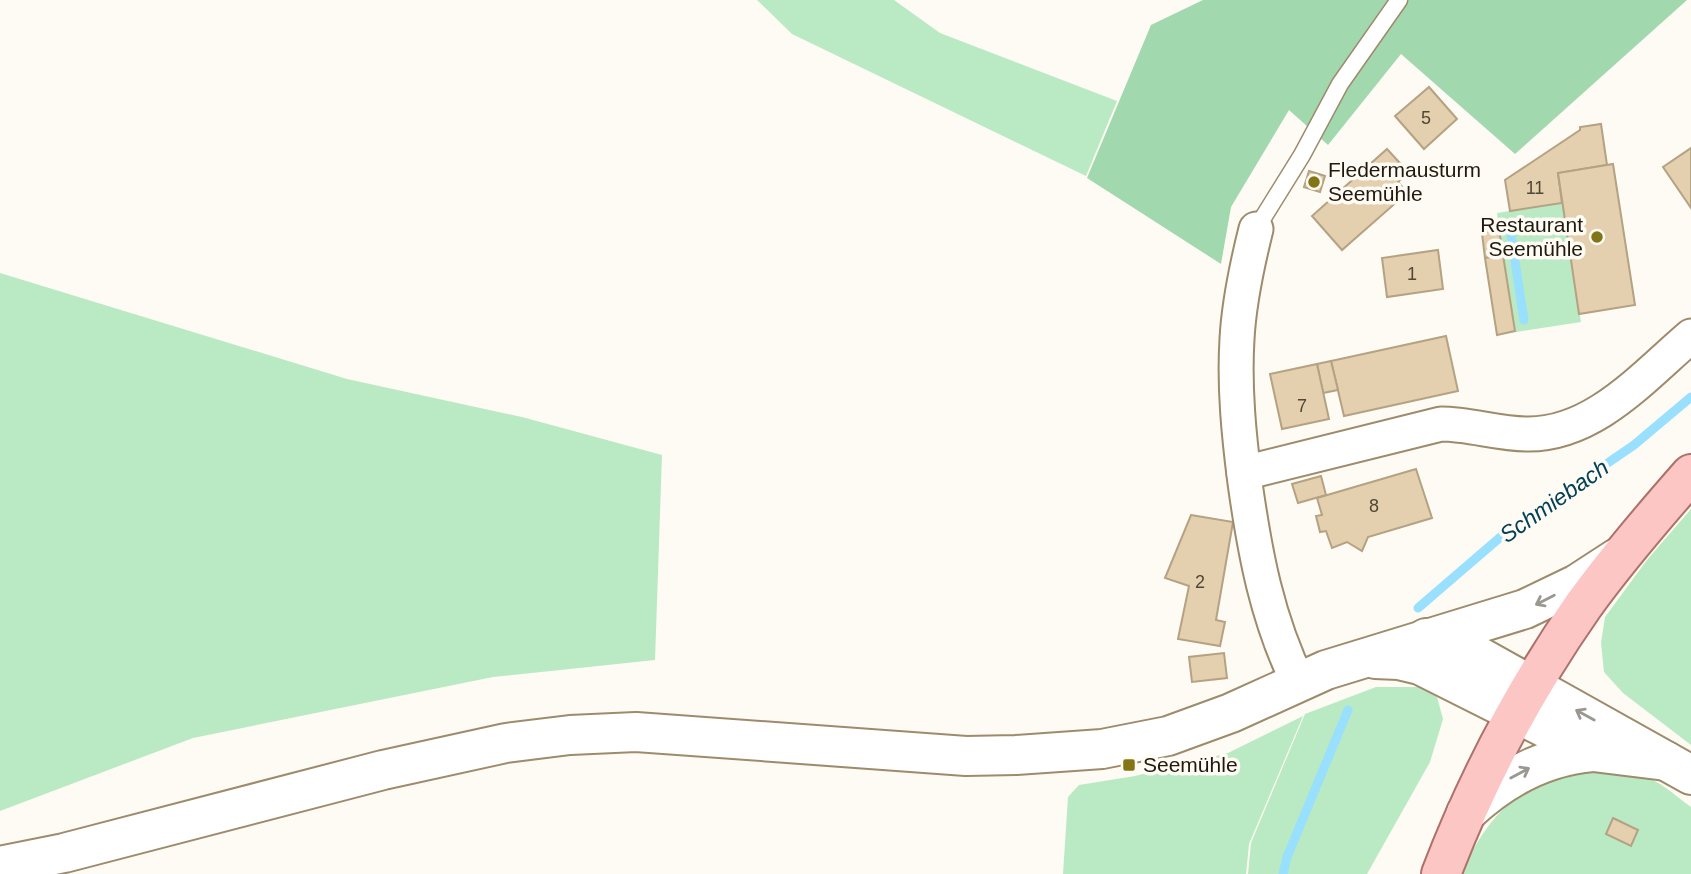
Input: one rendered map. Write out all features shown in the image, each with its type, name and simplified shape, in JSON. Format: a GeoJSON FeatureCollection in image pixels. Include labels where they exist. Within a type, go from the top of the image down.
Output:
{"type":"FeatureCollection","features":[{"type":"Feature","properties":{"kind":"main road"},"geometry":{"type":"LineString","coordinates":[[1441,874],[1500,741],[1525,699],[1585,604],[1643,529],[1691,474]]}},
{"type":"Feature","properties":{"kind":"street"},"geometry":{"type":"LineString","coordinates":[[1256,229],[1243,281],[1237,340],[1237,407],[1255,547],[1268,606],[1329,671]]}},
{"type":"Feature","properties":{"kind":"street"},"geometry":{"type":"LineString","coordinates":[[1244,473],[1441,424],[1460,424],[1529,435],[1577,424],[1607,408],[1691,336]]}},
{"type":"Feature","properties":{"kind":"street"},"geometry":{"type":"LineString","coordinates":[[0,866],[64,853],[383,770],[506,743],[570,735],[635,733],[966,756],[1102,749],[1168,736],[1231,713],[1329,671],[1533,606],[1577,584],[1625,553]]}},
{"type":"Feature","properties":{"kind":"street"},"geometry":{"type":"LineString","coordinates":[[1426,638],[1464,649],[1593,752]]}},
{"type":"Feature","properties":{"kind":"street"},"geometry":{"type":"LineString","coordinates":[[1329,671],[1399,660],[1420,665],[1525,699],[1678,768]]}},
{"type":"Feature","properties":{"kind":"street"},"geometry":{"type":"LineString","coordinates":[[1466,813],[1482,797],[1522,771],[1548,760],[1593,752],[1678,768]]}},
{"type":"Feature","properties":{"kind":"lane"},"geometry":{"type":"LineString","coordinates":[[1256,229],[1302,155],[1340,84],[1399,0]]}},
{"type":"Feature","properties":{"kind":"green space"},"geometry":{"type":"Polygon","coordinates":[[[757,0],[894,0],[940,33],[1117,101],[1086,176],[792,34],[757,0]]]}},
{"type":"Feature","properties":{"kind":"green space"},"geometry":{"type":"Polygon","coordinates":[[[1203,0],[1687,0],[1515,154],[1401,54],[1328,145],[1289,110],[1231,207],[1221,264],[1087,178],[1151,25],[1203,0]]]}},
{"type":"Feature","properties":{"kind":"green space"},"geometry":{"type":"Polygon","coordinates":[[[1562,203],[1581,322],[1497,335],[1485,258],[1503,255],[1497,213],[1562,203]]]}},
{"type":"Feature","properties":{"kind":"green space"},"geometry":{"type":"Polygon","coordinates":[[[0,273],[347,379],[522,417],[662,455],[655,660],[493,677],[193,738],[0,811],[0,273]]]}},
{"type":"Feature","properties":{"kind":"green space"},"geometry":{"type":"Polygon","coordinates":[[[1691,509],[1691,745],[1623,693],[1604,672],[1601,643],[1605,617],[1647,560],[1691,509]]]}},
{"type":"Feature","properties":{"kind":"green space"},"geometry":{"type":"Polygon","coordinates":[[[1376,687],[1420,687],[1437,697],[1443,719],[1430,762],[1367,874],[1248,874],[1251,843],[1305,714],[1376,687]]]}},
{"type":"Feature","properties":{"kind":"green space"},"geometry":{"type":"Polygon","coordinates":[[[1303,716],[1249,844],[1246,874],[1063,874],[1068,797],[1079,785],[1135,776],[1228,753],[1303,716]]]}},
{"type":"Feature","properties":{"kind":"green space"},"geometry":{"type":"Polygon","coordinates":[[[1590,771],[1644,777],[1660,784],[1691,807],[1691,874],[1462,874],[1482,835],[1512,801],[1543,782],[1590,771]]]}},
{"type":"Feature","properties":{"kind":"building"},"geometry":{"type":"Polygon","coordinates":[[[1429,87],[1457,119],[1424,149],[1395,116],[1429,87]]]}},
{"type":"Feature","properties":{"kind":"building"},"geometry":{"type":"Polygon","coordinates":[[[1601,124],[1607,165],[1558,173],[1562,203],[1510,211],[1505,180],[1580,130],[1580,127],[1601,124]]]}},
{"type":"Feature","properties":{"kind":"building"},"geometry":{"type":"Polygon","coordinates":[[[1691,148],[1691,208],[1663,167],[1691,148]]]}},
{"type":"Feature","properties":{"kind":"building"},"geometry":{"type":"Polygon","coordinates":[[[1387,149],[1409,173],[1398,182],[1407,193],[1342,250],[1312,216],[1387,149]]]}},
{"type":"Feature","properties":{"kind":"building"},"geometry":{"type":"Polygon","coordinates":[[[1613,164],[1635,305],[1579,314],[1558,173],[1613,164]]]}},
{"type":"Feature","properties":{"kind":"building","name":"Fledermausturm Seemühle"},"geometry":{"type":"Polygon","coordinates":[[[1309,171],[1325,176],[1320,192],[1304,187],[1309,171]]]}},
{"type":"Feature","properties":{"kind":"building"},"geometry":{"type":"Polygon","coordinates":[[[1499,230],[1503,255],[1485,258],[1482,233],[1499,230]]]}},
{"type":"Feature","properties":{"kind":"building"},"geometry":{"type":"Polygon","coordinates":[[[1438,250],[1443,289],[1387,297],[1382,258],[1438,250]]]}},
{"type":"Feature","properties":{"kind":"building"},"geometry":{"type":"Polygon","coordinates":[[[1503,255],[1515,331],[1497,335],[1485,258],[1503,255]]]}},
{"type":"Feature","properties":{"kind":"building"},"geometry":{"type":"Polygon","coordinates":[[[1446,336],[1458,391],[1344,416],[1331,361],[1446,336]]]}},
{"type":"Feature","properties":{"kind":"building"},"geometry":{"type":"Polygon","coordinates":[[[1331,361],[1338,390],[1323,393],[1317,364],[1331,361]]]}},
{"type":"Feature","properties":{"kind":"building"},"geometry":{"type":"Polygon","coordinates":[[[1317,364],[1329,419],[1282,429],[1270,374],[1317,364]]]}},
{"type":"Feature","properties":{"kind":"building"},"geometry":{"type":"Polygon","coordinates":[[[1416,469],[1432,518],[1368,537],[1362,551],[1347,542],[1332,548],[1326,531],[1320,532],[1316,516],[1322,515],[1317,498],[1416,469]]]}},
{"type":"Feature","properties":{"kind":"building"},"geometry":{"type":"Polygon","coordinates":[[[1321,476],[1326,495],[1298,503],[1292,484],[1321,476]]]}},
{"type":"Feature","properties":{"kind":"building"},"geometry":{"type":"Polygon","coordinates":[[[1191,515],[1233,522],[1216,620],[1225,622],[1220,646],[1178,639],[1189,586],[1165,578],[1191,515]]]}},
{"type":"Feature","properties":{"kind":"building"},"geometry":{"type":"Polygon","coordinates":[[[1224,653],[1227,678],[1192,682],[1189,657],[1224,653]]]}},
{"type":"Feature","properties":{"kind":"building"},"geometry":{"type":"Polygon","coordinates":[[[1613,818],[1638,830],[1631,846],[1606,834],[1613,818]]]}},
{"type":"Feature","properties":{"kind":"waterway"},"geometry":{"type":"LineString","coordinates":[[1511,235],[1524,320]]}},
{"type":"Feature","properties":{"kind":"waterway","name":"Schmiebach"},"geometry":{"type":"LineString","coordinates":[[1418,608],[1504,534],[1634,445],[1691,397]]}},
{"type":"Feature","properties":{"kind":"waterway","name":"Schmiebach"},"geometry":{"type":"LineString","coordinates":[[1283,874],[1287,857],[1348,710]]}},
{"type":"Feature","properties":{"kind":"place","name":"Fledermausturm Seemühle"},"geometry":{"type":"Point","coordinates":[1314,182]}},
{"type":"Feature","properties":{"kind":"place","name":"Restaurant Seemühle"},"geometry":{"type":"Point","coordinates":[1597,237]}},
{"type":"Feature","properties":{"kind":"place","name":"Seemühle"},"geometry":{"type":"Point","coordinates":[1129,765]}}]}
